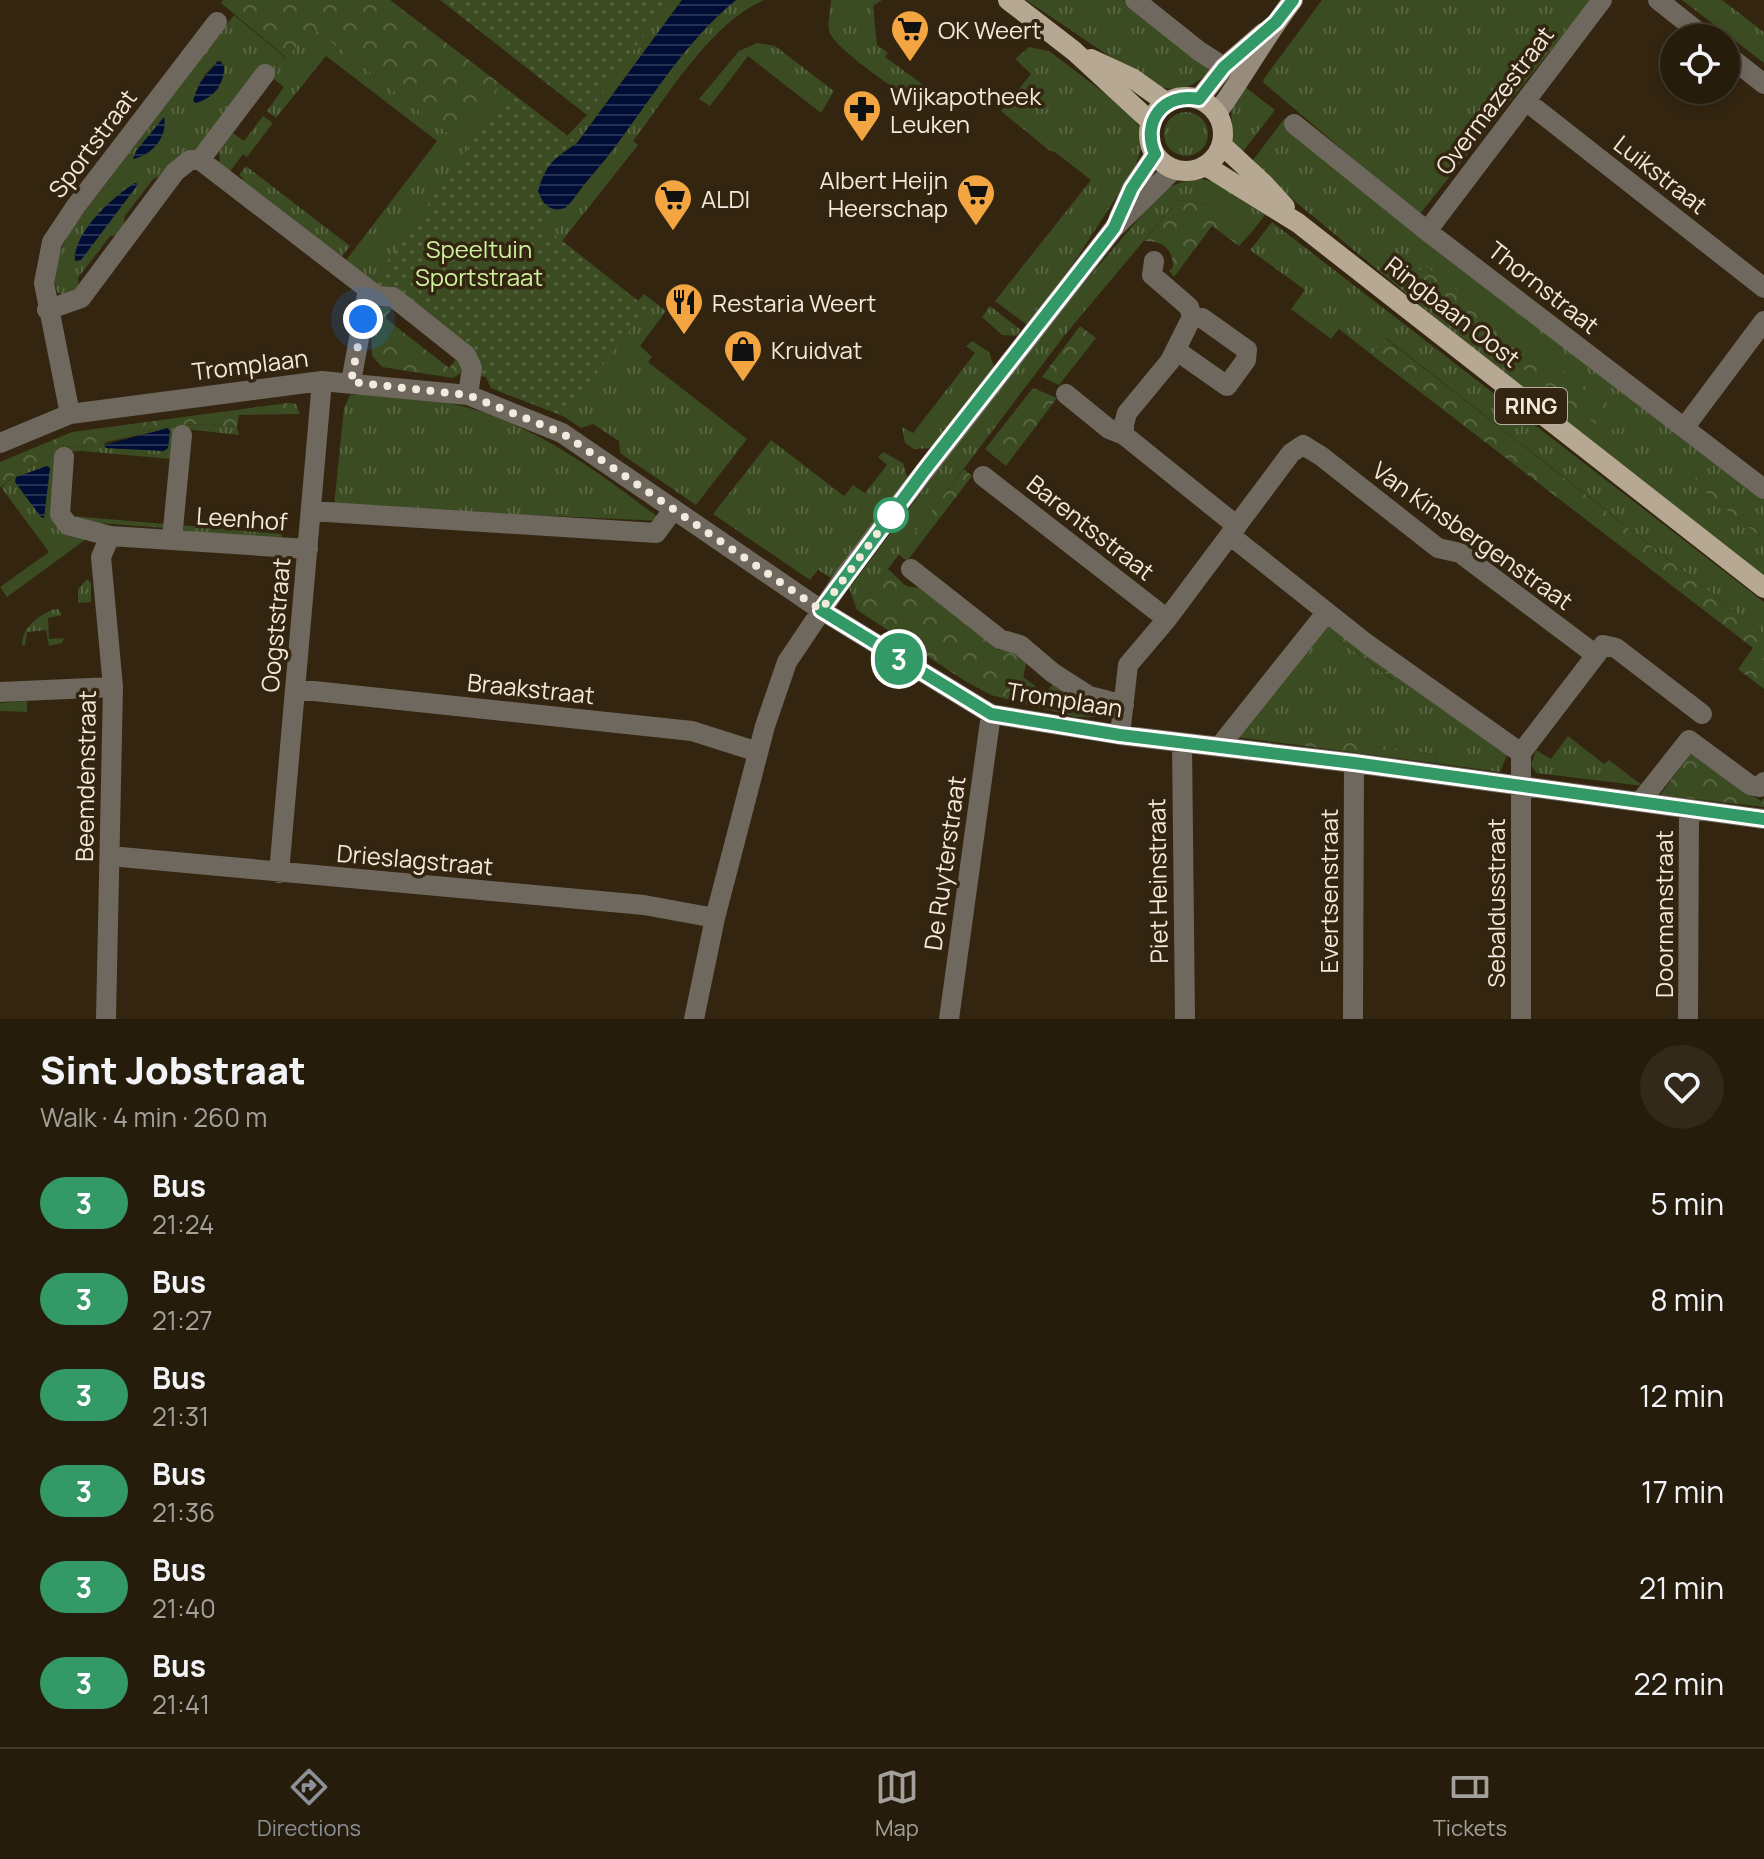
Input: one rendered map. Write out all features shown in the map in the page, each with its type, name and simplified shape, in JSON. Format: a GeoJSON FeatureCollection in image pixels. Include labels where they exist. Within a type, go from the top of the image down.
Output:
{"type":"FeatureCollection","features":[{"type":"Feature","properties":{"kind":"main road"},"geometry":{"type":"LineString","coordinates":[[1008,0],[1074,51],[1151,122]]}},
{"type":"Feature","properties":{"kind":"main road"},"geometry":{"type":"LineString","coordinates":[[1074,51],[1132,78],[1167,103]]}},
{"type":"Feature","properties":{"kind":"main road"},"geometry":{"type":"LineString","coordinates":[[1188,97],[1199,99],[1217,113],[1222,123],[1222,145],[1206,166],[1185,171],[1174,169],[1155,154],[1149,133],[1151,122],[1167,103],[1188,97]]}},
{"type":"Feature","properties":{"kind":"main road","name":"Ringbaan Oost"},"geometry":{"type":"LineString","coordinates":[[1222,145],[1264,184],[1298,223]]}},
{"type":"Feature","properties":{"kind":"main road","name":"Ringbaan Oost"},"geometry":{"type":"LineString","coordinates":[[1206,166],[1298,223],[1764,588]]}},
{"type":"Feature","properties":{"kind":"street"},"geometry":{"type":"LineString","coordinates":[[1135,0],[1224,67]]}},
{"type":"Feature","properties":{"kind":"street"},"geometry":{"type":"LineString","coordinates":[[1217,113],[1293,0]]}},
{"type":"Feature","properties":{"kind":"street","name":"Overmazestraat"},"geometry":{"type":"LineString","coordinates":[[1427,231],[1602,0]]}},
{"type":"Feature","properties":{"kind":"street"},"geometry":{"type":"LineString","coordinates":[[1658,0],[1688,24]]}},
{"type":"Feature","properties":{"kind":"street","name":"Sportstraat"},"geometry":{"type":"LineString","coordinates":[[70,414],[44,283],[52,242],[217,22]]}},
{"type":"Feature","properties":{"kind":"street"},"geometry":{"type":"LineString","coordinates":[[1199,99],[1224,67],[1276,22]]}},
{"type":"Feature","properties":{"kind":"street"},"geometry":{"type":"LineString","coordinates":[[1740,65],[1764,84]]}},
{"type":"Feature","properties":{"kind":"street"},"geometry":{"type":"LineString","coordinates":[[200,160],[265,74]]}},
{"type":"Feature","properties":{"kind":"street","name":"Luikstraat"},"geometry":{"type":"LineString","coordinates":[[1526,101],[1764,288]]}},
{"type":"Feature","properties":{"kind":"street","name":"Thornstraat"},"geometry":{"type":"LineString","coordinates":[[1294,124],[1427,231],[1764,489]]}},
{"type":"Feature","properties":{"kind":"street"},"geometry":{"type":"LineString","coordinates":[[1114,228],[1132,188],[1155,154]]}},
{"type":"Feature","properties":{"kind":"street"},"geometry":{"type":"LineString","coordinates":[[47,310],[81,298],[175,172],[190,160],[200,160],[377,296],[393,297],[466,355],[472,368],[468,395]]}},
{"type":"Feature","properties":{"kind":"street"},"geometry":{"type":"LineString","coordinates":[[694,1019],[715,918],[758,752],[787,662],[821,610],[915,483],[1114,228],[1174,169]]}},
{"type":"Feature","properties":{"kind":"street"},"geometry":{"type":"LineString","coordinates":[[1124,435],[1127,413],[1177,351],[1192,317],[1189,307],[1152,275],[1154,261]]}},
{"type":"Feature","properties":{"kind":"street"},"geometry":{"type":"LineString","coordinates":[[351,382],[368,289]]}},
{"type":"Feature","properties":{"kind":"street"},"geometry":{"type":"LineString","coordinates":[[1177,351],[1227,386],[1246,360],[1247,350],[1202,318],[1192,317]]}},
{"type":"Feature","properties":{"kind":"street"},"geometry":{"type":"LineString","coordinates":[[1684,428],[1764,321]]}},
{"type":"Feature","properties":{"kind":"street","name":"Tromplaan"},"geometry":{"type":"LineString","coordinates":[[0,443],[70,414],[322,381],[468,395],[562,433],[821,610],[991,714],[1120,735],[1354,763],[1764,819]]}},
{"type":"Feature","properties":{"kind":"street","name":"Oogststraat"},"geometry":{"type":"LineString","coordinates":[[279,873],[322,381]]}},
{"type":"Feature","properties":{"kind":"street"},"geometry":{"type":"LineString","coordinates":[[1066,394],[1109,429],[1124,435],[1326,613],[1521,753]]}},
{"type":"Feature","properties":{"kind":"street","name":"Leenhof"},"geometry":{"type":"LineString","coordinates":[[172,539],[182,435]]}},
{"type":"Feature","properties":{"kind":"street","name":"Van Kinsbergenstraat"},"geometry":{"type":"LineString","coordinates":[[1120,735],[1128,665],[1167,619],[1291,453],[1303,445],[1438,548],[1460,553],[1596,655]]}},
{"type":"Feature","properties":{"kind":"street","name":"Leenhof"},"geometry":{"type":"LineString","coordinates":[[64,457],[60,514],[68,525],[110,536],[308,549]]}},
{"type":"Feature","properties":{"kind":"street","name":"Barentsstraat"},"geometry":{"type":"LineString","coordinates":[[983,476],[1167,619]]}},
{"type":"Feature","properties":{"kind":"street"},"geometry":{"type":"LineString","coordinates":[[311,511],[656,533],[673,510]]}},
{"type":"Feature","properties":{"kind":"street","name":"Beemdenstraat"},"geometry":{"type":"LineString","coordinates":[[106,1019],[113,687],[101,557],[110,536]]}},
{"type":"Feature","properties":{"kind":"street","name":"Tromplaan"},"geometry":{"type":"LineString","coordinates":[[911,569],[1000,639],[1020,645],[1053,673],[1089,696],[1124,705]]}},
{"type":"Feature","properties":{"kind":"street"},"geometry":{"type":"LineString","coordinates":[[1219,747],[1326,613]]}},
{"type":"Feature","properties":{"kind":"street"},"geometry":{"type":"LineString","coordinates":[[1521,787],[1521,753],[1603,645],[1616,648],[1702,714]]}},
{"type":"Feature","properties":{"kind":"street"},"geometry":{"type":"LineString","coordinates":[[0,692],[113,687]]}},
{"type":"Feature","properties":{"kind":"street","name":"Braakstraat"},"geometry":{"type":"LineString","coordinates":[[295,689],[692,731],[758,752]]}},
{"type":"Feature","properties":{"kind":"street","name":"De Ruyterstraat"},"geometry":{"type":"LineString","coordinates":[[949,1019],[991,714]]}},
{"type":"Feature","properties":{"kind":"street"},"geometry":{"type":"LineString","coordinates":[[1640,802],[1689,740],[1750,785],[1760,787],[1764,782]]}},
{"type":"Feature","properties":{"kind":"street","name":"Piet Heinstraat"},"geometry":{"type":"LineString","coordinates":[[1182,743],[1185,1019]]}},
{"type":"Feature","properties":{"kind":"street","name":"Evertsenstraat"},"geometry":{"type":"LineString","coordinates":[[1353,1019],[1354,763]]}},
{"type":"Feature","properties":{"kind":"street","name":"Sebaldusstraat"},"geometry":{"type":"LineString","coordinates":[[1521,787],[1521,1019]]}},
{"type":"Feature","properties":{"kind":"street","name":"Doormanstraat"},"geometry":{"type":"LineString","coordinates":[[1688,1019],[1689,809]]}},
{"type":"Feature","properties":{"kind":"street","name":"Drieslagstraat"},"geometry":{"type":"LineString","coordinates":[[110,856],[644,905],[715,918]]}},
{"type":"Feature","properties":{"kind":"green space"},"geometry":{"type":"Polygon","coordinates":[[[223,0],[390,0],[499,83],[481,115],[458,141],[312,27],[287,58],[221,3],[223,0]]]}},
{"type":"Feature","properties":{"kind":"green space"},"geometry":{"type":"Polygon","coordinates":[[[440,0],[669,0],[587,115],[440,0]]]}},
{"type":"Feature","properties":{"kind":"green space"},"geometry":{"type":"Polygon","coordinates":[[[669,0],[682,0],[577,143],[572,201],[669,72],[717,16],[736,0],[764,0],[726,25],[692,62],[633,141],[638,145],[562,241],[638,301],[644,294],[666,311],[640,346],[652,357],[648,362],[747,439],[696,505],[620,453],[619,441],[593,424],[581,428],[563,416],[491,388],[486,377],[481,376],[482,366],[477,355],[344,263],[437,141],[326,56],[276,118],[267,111],[284,87],[260,68],[199,148],[170,172],[154,178],[124,217],[125,227],[119,235],[110,236],[78,278],[79,288],[62,295],[57,292],[55,267],[73,227],[234,15],[286,58],[311,26],[458,141],[481,115],[499,83],[567,136],[587,115],[669,0]],[[222,61],[206,73],[195,92],[202,101],[218,89],[222,61]],[[135,183],[115,198],[91,224],[74,256],[77,261],[136,187],[135,183]]]}},
{"type":"Feature","properties":{"kind":"green space"},"geometry":{"type":"Polygon","coordinates":[[[831,0],[882,0],[873,6],[877,45],[888,53],[885,57],[929,89],[916,103],[833,39],[829,31],[831,0]]]}},
{"type":"Feature","properties":{"kind":"green space"},"geometry":{"type":"Polygon","coordinates":[[[1026,0],[1123,0],[1205,63],[1209,71],[1195,83],[1181,88],[1149,83],[1026,0]]]}},
{"type":"Feature","properties":{"kind":"green space"},"geometry":{"type":"Polygon","coordinates":[[[1322,0],[1591,0],[1419,215],[1264,83],[1263,80],[1322,0]]]}},
{"type":"Feature","properties":{"kind":"green space"},"geometry":{"type":"Polygon","coordinates":[[[1682,0],[1722,0],[1764,32],[1764,63],[1740,45],[1740,24],[1713,24],[1682,0]]]}},
{"type":"Feature","properties":{"kind":"green space"},"geometry":{"type":"Polygon","coordinates":[[[757,43],[775,46],[834,91],[821,113],[748,56],[710,106],[699,99],[739,51],[757,43]]]}},
{"type":"Feature","properties":{"kind":"green space"},"geometry":{"type":"Polygon","coordinates":[[[1029,47],[1049,51],[1132,114],[1139,127],[1141,149],[1134,170],[1073,264],[1027,325],[995,301],[1091,180],[1001,111],[1031,74],[1015,59],[1029,47]]]}},
{"type":"Feature","properties":{"kind":"green space"},"geometry":{"type":"Polygon","coordinates":[[[1245,87],[1275,110],[1241,154],[1233,141],[1231,109],[1245,87]]]}},
{"type":"Feature","properties":{"kind":"green space","name":"Speeltuin Sportstraat"},"geometry":{"type":"Polygon","coordinates":[[[509,91],[577,143],[563,153],[551,209],[558,210],[546,228],[647,308],[563,416],[491,388],[486,377],[481,376],[482,366],[477,355],[401,295],[375,287],[380,271],[509,91]]]}},
{"type":"Feature","properties":{"kind":"green space"},"geometry":{"type":"Polygon","coordinates":[[[1186,112],[1201,119],[1208,134],[1201,149],[1186,156],[1171,149],[1164,134],[1171,119],[1186,112]]]}},
{"type":"Feature","properties":{"kind":"green space"},"geometry":{"type":"Polygon","coordinates":[[[263,116],[273,123],[247,157],[243,154],[228,174],[220,167],[219,152],[233,133],[244,141],[263,116]]]}},
{"type":"Feature","properties":{"kind":"green space"},"geometry":{"type":"Polygon","coordinates":[[[1285,118],[1290,121],[1284,128],[1764,498],[1764,519],[1695,483],[1764,540],[1764,576],[1520,388],[1250,164],[1285,118]]]}},
{"type":"Feature","properties":{"kind":"green space"},"geometry":{"type":"Polygon","coordinates":[[[246,166],[350,246],[339,260],[239,183],[243,178],[239,175],[246,166]]]}},
{"type":"Feature","properties":{"kind":"green space"},"geometry":{"type":"Polygon","coordinates":[[[1202,179],[1220,183],[1265,215],[1251,233],[1213,205],[1178,200],[1064,336],[857,610],[849,588],[1049,324],[1164,189],[1202,179]]]}},
{"type":"Feature","properties":{"kind":"green space"},"geometry":{"type":"Polygon","coordinates":[[[1178,200],[1213,205],[1251,233],[1239,246],[1212,226],[1174,277],[1169,271],[1173,267],[1169,251],[1161,244],[1144,241],[1178,200]]]}},
{"type":"Feature","properties":{"kind":"green space"},"geometry":{"type":"Polygon","coordinates":[[[1272,222],[1764,602],[1764,634],[1386,338],[1372,355],[1339,329],[1331,339],[1291,309],[1305,290],[1250,250],[1272,222]]]}},
{"type":"Feature","properties":{"kind":"green space"},"geometry":{"type":"Polygon","coordinates":[[[1424,265],[1618,412],[1624,427],[1604,430],[1410,283],[1424,265]]]}},
{"type":"Feature","properties":{"kind":"green space"},"geometry":{"type":"Polygon","coordinates":[[[990,306],[1021,330],[1016,336],[1002,335],[982,317],[990,306]]]}},
{"type":"Feature","properties":{"kind":"green space"},"geometry":{"type":"Polygon","coordinates":[[[378,307],[393,307],[385,318],[449,368],[457,358],[463,364],[461,373],[453,378],[382,367],[372,356],[370,316],[378,307]]]}},
{"type":"Feature","properties":{"kind":"green space"},"geometry":{"type":"Polygon","coordinates":[[[1080,326],[1096,338],[1059,385],[1042,377],[1080,326]]]}},
{"type":"Feature","properties":{"kind":"green space"},"geometry":{"type":"Polygon","coordinates":[[[1385,338],[1764,634],[1764,689],[1738,669],[1753,648],[1372,355],[1385,338]]]}},
{"type":"Feature","properties":{"kind":"green space"},"geometry":{"type":"Polygon","coordinates":[[[972,341],[989,352],[995,369],[932,448],[914,449],[905,443],[902,427],[913,433],[975,353],[966,346],[972,341]]]}},
{"type":"Feature","properties":{"kind":"green space"},"geometry":{"type":"Polygon","coordinates":[[[1033,388],[1057,398],[1006,466],[985,449],[1033,388]]]}},
{"type":"Feature","properties":{"kind":"green space"},"geometry":{"type":"Polygon","coordinates":[[[369,393],[449,403],[508,422],[589,467],[663,521],[334,506],[344,408],[350,395],[369,393]]]}},
{"type":"Feature","properties":{"kind":"green space"},"geometry":{"type":"Polygon","coordinates":[[[296,404],[300,414],[239,415],[237,427],[194,424],[164,427],[68,447],[17,474],[0,487],[0,462],[72,432],[296,404]]]}},
{"type":"Feature","properties":{"kind":"green space"},"geometry":{"type":"Polygon","coordinates":[[[194,424],[237,427],[239,435],[176,428],[171,459],[63,452],[51,511],[85,540],[7,597],[0,587],[49,552],[1,487],[17,474],[68,447],[164,427],[194,424]],[[168,429],[106,442],[104,445],[106,448],[164,450],[168,429]]]}},
{"type":"Feature","properties":{"kind":"green space"},"geometry":{"type":"Polygon","coordinates":[[[771,440],[844,496],[853,485],[865,493],[887,465],[878,457],[883,452],[903,463],[908,479],[831,578],[818,570],[810,580],[713,514],[771,440]]]}},
{"type":"Feature","properties":{"kind":"green space"},"geometry":{"type":"Polygon","coordinates":[[[964,469],[972,476],[907,561],[898,554],[964,469]]]}},
{"type":"Feature","properties":{"kind":"green space"},"geometry":{"type":"Polygon","coordinates":[[[1707,473],[1764,519],[1764,540],[1694,483],[1697,475],[1707,473]]]}},
{"type":"Feature","properties":{"kind":"green space"},"geometry":{"type":"Polygon","coordinates":[[[72,516],[165,524],[165,528],[72,521],[72,516]]]}},
{"type":"Feature","properties":{"kind":"green space"},"geometry":{"type":"Polygon","coordinates":[[[180,525],[282,534],[281,541],[180,531],[180,525]]]}},
{"type":"Feature","properties":{"kind":"green space"},"geometry":{"type":"Polygon","coordinates":[[[888,569],[906,586],[919,588],[999,650],[1010,651],[1027,660],[1023,677],[1045,693],[1056,681],[1114,707],[1102,717],[1075,717],[991,695],[965,681],[857,610],[888,569]]]}},
{"type":"Feature","properties":{"kind":"green space"},"geometry":{"type":"Polygon","coordinates":[[[87,579],[91,583],[91,602],[78,603],[78,589],[87,579]]]}},
{"type":"Feature","properties":{"kind":"green space"},"geometry":{"type":"Polygon","coordinates":[[[54,609],[62,615],[48,618],[49,639],[64,638],[62,643],[49,646],[46,630],[27,632],[25,646],[22,645],[25,633],[32,623],[54,609]]]}},
{"type":"Feature","properties":{"kind":"green space"},"geometry":{"type":"Polygon","coordinates":[[[1326,620],[1399,673],[1394,680],[1331,634],[1319,650],[1309,643],[1326,620]]]}},
{"type":"Feature","properties":{"kind":"green space"},"geometry":{"type":"Polygon","coordinates":[[[1331,634],[1393,680],[1399,673],[1508,753],[1500,772],[1435,763],[1436,754],[1269,732],[1267,741],[1236,737],[1309,643],[1331,634]]]}},
{"type":"Feature","properties":{"kind":"green space"},"geometry":{"type":"Polygon","coordinates":[[[27,701],[27,712],[0,711],[0,703],[27,701]]]}},
{"type":"Feature","properties":{"kind":"green space"},"geometry":{"type":"Polygon","coordinates":[[[1269,731],[1436,754],[1435,763],[1267,741],[1269,731]]]}},
{"type":"Feature","properties":{"kind":"green space"},"geometry":{"type":"Polygon","coordinates":[[[1568,736],[1604,764],[1609,760],[1643,786],[1536,773],[1531,765],[1536,750],[1551,759],[1568,736]]]}},
{"type":"Feature","properties":{"kind":"green space"},"geometry":{"type":"Polygon","coordinates":[[[1691,753],[1761,801],[1764,798],[1764,807],[1660,795],[1691,753]]]}},
{"type":"Feature","properties":{"kind":"water"},"geometry":{"type":"Polygon","coordinates":[[[682,0],[736,0],[684,53],[572,201],[565,208],[548,206],[538,191],[548,167],[577,143],[682,0]]]}},
{"type":"Feature","properties":{"kind":"water"},"geometry":{"type":"Polygon","coordinates":[[[218,61],[224,65],[224,72],[217,90],[195,103],[193,100],[200,83],[218,61]]]}},
{"type":"Feature","properties":{"kind":"water"},"geometry":{"type":"Polygon","coordinates":[[[164,117],[164,131],[157,144],[146,154],[133,159],[136,151],[164,117]]]}},
{"type":"Feature","properties":{"kind":"water"},"geometry":{"type":"Polygon","coordinates":[[[135,183],[138,184],[81,260],[75,261],[76,250],[87,227],[106,206],[135,183]]]}},
{"type":"Feature","properties":{"kind":"water"},"geometry":{"type":"Polygon","coordinates":[[[168,428],[168,448],[164,451],[106,448],[104,445],[168,428]]]}},
{"type":"Feature","properties":{"kind":"water"},"geometry":{"type":"Polygon","coordinates":[[[47,466],[50,468],[44,518],[15,482],[16,477],[47,466]]]}},
{"type":"Feature","properties":{"kind":"bus line","name":"3"},"geometry":{"type":"LineString","coordinates":[[1293,0],[1276,22],[1224,67],[1199,99],[1177,98],[1155,114],[1149,133],[1155,154],[1132,188],[1114,228],[924,471],[821,610],[991,714],[1120,735],[1354,763],[1764,819]]}},
{"type":"Feature","properties":{"kind":"place","name":"OK Weert"},"geometry":{"type":"Point","coordinates":[910,63]}},
{"type":"Feature","properties":{"kind":"place","name":"Wijkapotheek Leuken"},"geometry":{"type":"Point","coordinates":[862,143]}},
{"type":"Feature","properties":{"kind":"place","name":"Albert Heijn Heerschap"},"geometry":{"type":"Point","coordinates":[976,227]}},
{"type":"Feature","properties":{"kind":"place","name":"ALDI"},"geometry":{"type":"Point","coordinates":[673,232]}},
{"type":"Feature","properties":{"kind":"place","name":"Restaria Weert"},"geometry":{"type":"Point","coordinates":[684,336]}},
{"type":"Feature","properties":{"kind":"place","name":"Kruidvat"},"geometry":{"type":"Point","coordinates":[743,383]}},
{"type":"Feature","properties":{"kind":"route"},"geometry":{"type":"LineString","coordinates":[[363,319],[351,382],[468,395],[562,433],[821,610],[891,515]]}}]}
